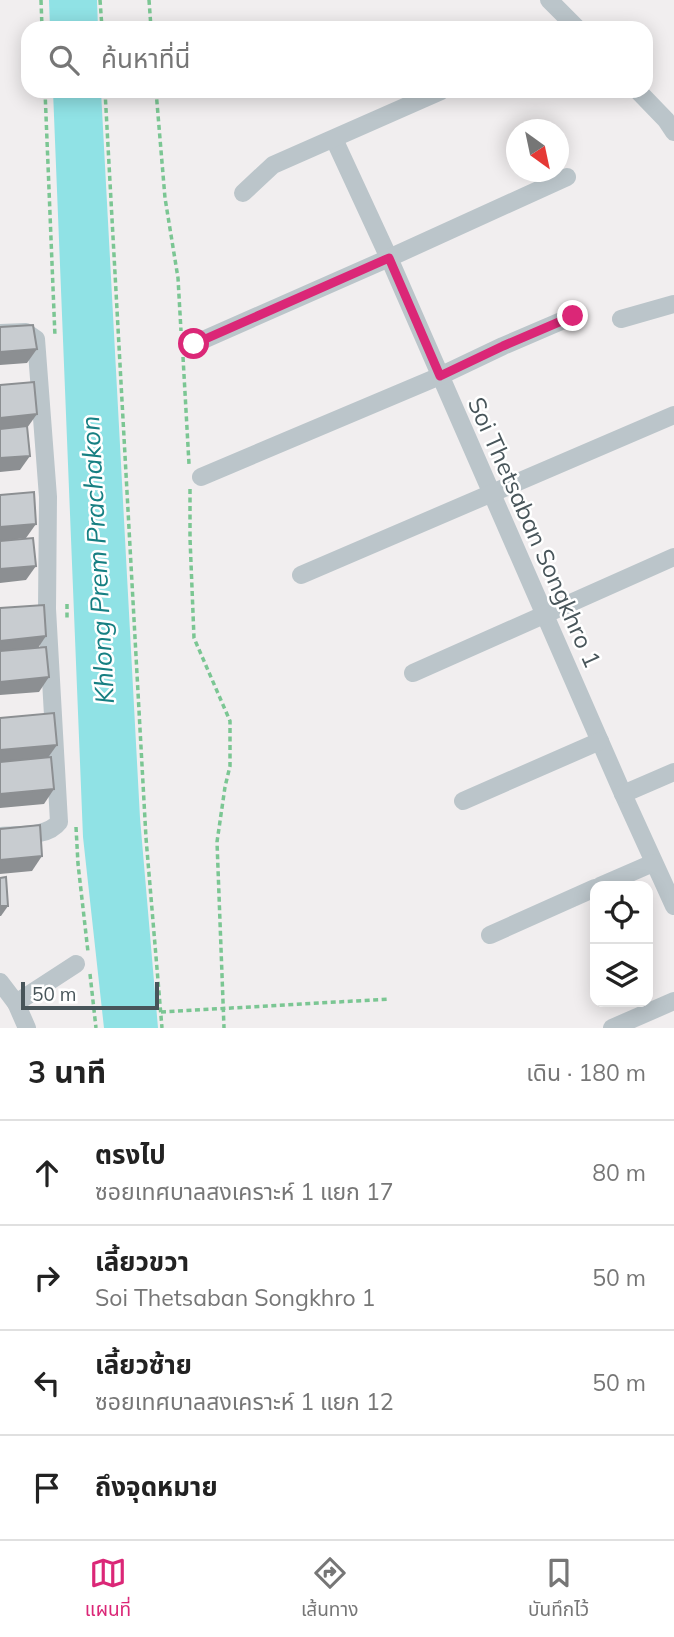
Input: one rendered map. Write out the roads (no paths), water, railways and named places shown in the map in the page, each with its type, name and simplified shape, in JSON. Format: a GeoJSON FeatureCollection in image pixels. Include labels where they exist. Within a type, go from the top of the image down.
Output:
{"type":"FeatureCollection","features":[{"type":"Feature","properties":{"kind":"street"},"geometry":{"type":"LineString","coordinates":[[562,4],[573,21]]}},
{"type":"Feature","properties":{"kind":"street"},"geometry":{"type":"LineString","coordinates":[[243,193],[273,165],[425,98]]}},
{"type":"Feature","properties":{"kind":"street"},"geometry":{"type":"LineString","coordinates":[[645,98],[674,132]]}},
{"type":"Feature","properties":{"kind":"street","name":"Soi Thetsaban Songkhro 1"},"geometry":{"type":"LineString","coordinates":[[334,139],[493,492],[674,906]]}},
{"type":"Feature","properties":{"kind":"street"},"geometry":{"type":"LineString","coordinates":[[186,344],[389,258],[556,182]]}},
{"type":"Feature","properties":{"kind":"street"},"geometry":{"type":"LineString","coordinates":[[621,319],[674,304]]}},
{"type":"Feature","properties":{"kind":"street"},"geometry":{"type":"LineString","coordinates":[[194,480],[440,376],[573,316]]}},
{"type":"Feature","properties":{"kind":"street"},"geometry":{"type":"LineString","coordinates":[[0,333],[26,332],[36,339],[33,393],[42,497],[41,609],[46,716],[59,822],[47,832],[0,836]]}},
{"type":"Feature","properties":{"kind":"street"},"geometry":{"type":"LineString","coordinates":[[301,575],[674,415]]}},
{"type":"Feature","properties":{"kind":"street"},"geometry":{"type":"LineString","coordinates":[[413,673],[674,557]]}},
{"type":"Feature","properties":{"kind":"street"},"geometry":{"type":"LineString","coordinates":[[463,802],[600,741]]}},
{"type":"Feature","properties":{"kind":"street"},"geometry":{"type":"LineString","coordinates":[[623,794],[674,772]]}},
{"type":"Feature","properties":{"kind":"street"},"geometry":{"type":"LineString","coordinates":[[611,881],[653,863]]}},
{"type":"Feature","properties":{"kind":"street"},"geometry":{"type":"LineString","coordinates":[[490,935],[590,890]]}},
{"type":"Feature","properties":{"kind":"street"},"geometry":{"type":"LineString","coordinates":[[16,1003],[76,964]]}},
{"type":"Feature","properties":{"kind":"street"},"geometry":{"type":"LineString","coordinates":[[0,982],[16,1003],[27,1028]]}},
{"type":"Feature","properties":{"kind":"street"},"geometry":{"type":"LineString","coordinates":[[612,1028],[674,1001]]}},
{"type":"Feature","properties":{"kind":"water"},"geometry":{"type":"Polygon","coordinates":[[[49,0],[97,0],[98,21],[50,21],[49,0]]]}},
{"type":"Feature","properties":{"kind":"water","name":"Khlong Prem Prachakon"},"geometry":{"type":"Polygon","coordinates":[[[53,98],[101,98],[140,818],[158,1028],[104,1028],[83,837],[53,98]]]}}]}
